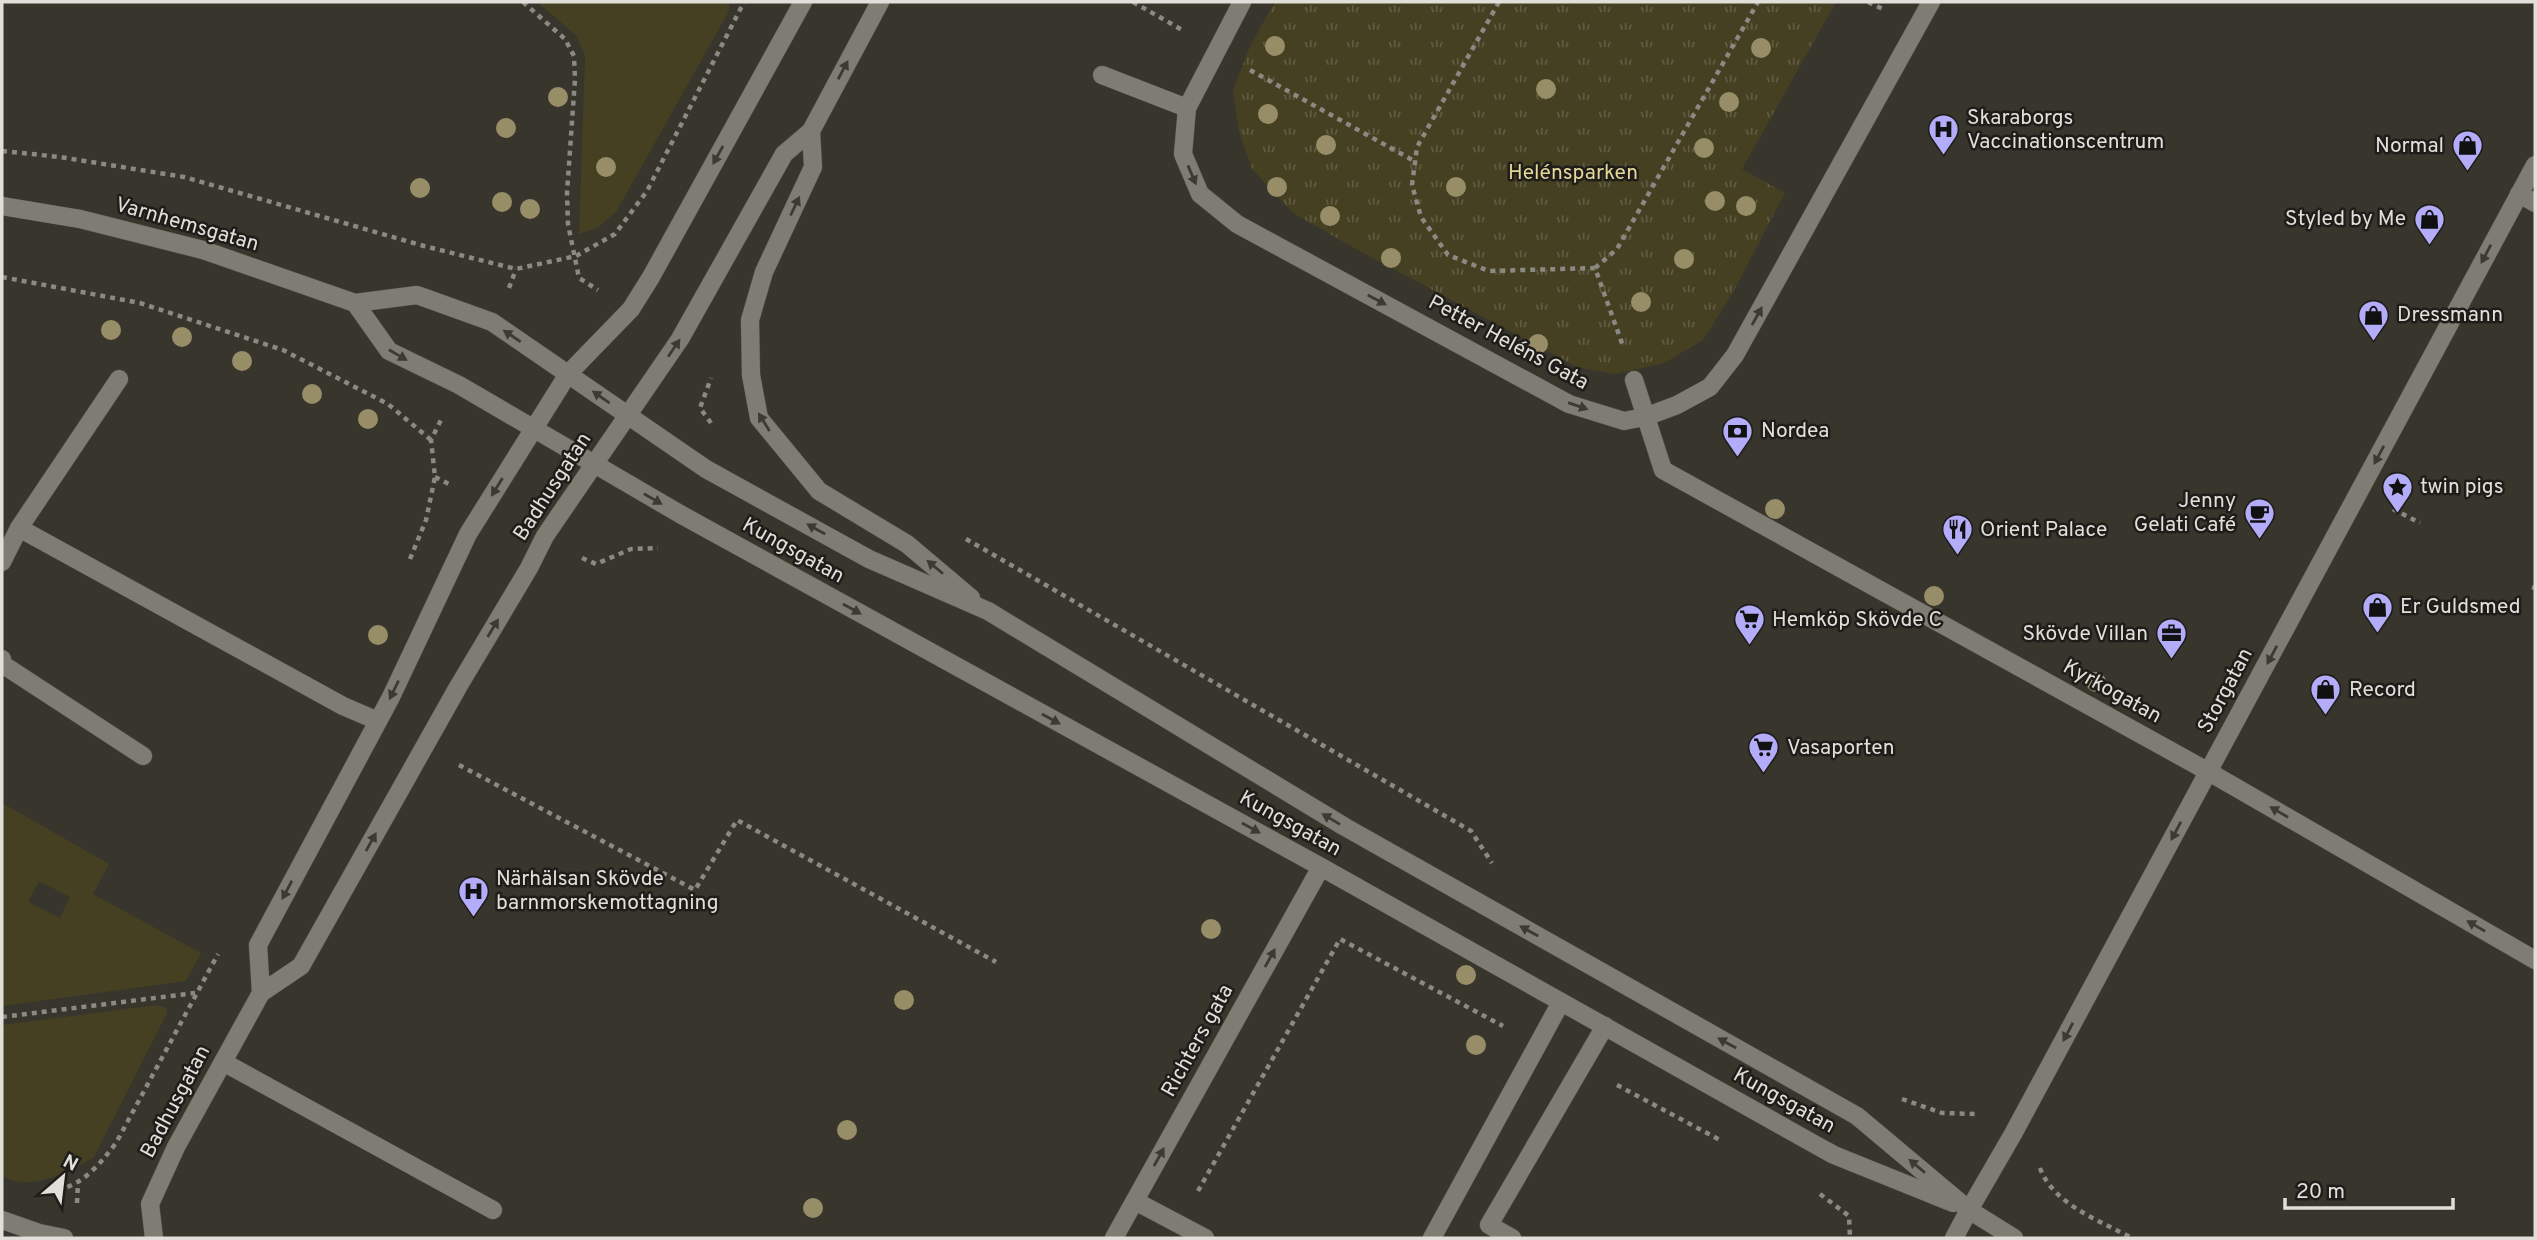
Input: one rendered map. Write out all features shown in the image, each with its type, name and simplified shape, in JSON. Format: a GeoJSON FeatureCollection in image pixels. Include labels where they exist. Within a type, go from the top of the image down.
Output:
{"type":"FeatureCollection","features":[{"type":"Feature","properties":{"kind":"street"},"geometry":{"type":"LineString","coordinates":[[261,993],[258,945],[378,721],[468,534],[568,374],[631,309],[803,2]]}},
{"type":"Feature","properties":{"kind":"street","name":"Badhusgatan"},"geometry":{"type":"LineString","coordinates":[[154,1238],[150,1204],[176,1147],[261,993],[301,966],[545,536],[680,339],[785,153],[811,131],[880,2]]}},
{"type":"Feature","properties":{"kind":"street","name":"Petter Heléns Gata"},"geometry":{"type":"LineString","coordinates":[[1242,2],[1187,108],[1183,154],[1200,194],[1237,224],[1569,404],[1624,421],[1645,418],[1710,387],[1735,355],[1931,2]]}},
{"type":"Feature","properties":{"kind":"street"},"geometry":{"type":"LineString","coordinates":[[1102,75],[1187,108]]}},
{"type":"Feature","properties":{"kind":"street","name":"Kungsgatan"},"geometry":{"type":"LineString","coordinates":[[811,131],[813,167],[764,272],[750,320],[751,375],[759,418],[819,491],[907,544],[988,611]]}},
{"type":"Feature","properties":{"kind":"street","name":"Storgatan"},"geometry":{"type":"LineString","coordinates":[[1954,1238],[2208,772],[2527,198],[2535,164]]}},
{"type":"Feature","properties":{"kind":"street","name":"Varnhemsgatan"},"geometry":{"type":"LineString","coordinates":[[2,206],[80,219],[202,250],[355,303],[417,295],[492,322],[568,374]]}},
{"type":"Feature","properties":{"kind":"street"},"geometry":{"type":"LineString","coordinates":[[355,303],[389,351],[459,385],[594,464]]}},
{"type":"Feature","properties":{"kind":"street","name":"Kungsgatan"},"geometry":{"type":"LineString","coordinates":[[568,374],[706,469],[869,559],[988,611],[1345,828],[1857,1116],[1969,1210],[2014,1238]]}},
{"type":"Feature","properties":{"kind":"street"},"geometry":{"type":"LineString","coordinates":[[2,562],[19,528],[119,379]]}},
{"type":"Feature","properties":{"kind":"street"},"geometry":{"type":"LineString","coordinates":[[1634,380],[1645,418]]}},
{"type":"Feature","properties":{"kind":"street","name":"Kyrkogatan"},"geometry":{"type":"LineString","coordinates":[[1645,418],[1663,470],[2208,772],[2535,960]]}},
{"type":"Feature","properties":{"kind":"street","name":"Kungsgatan"},"geometry":{"type":"LineString","coordinates":[[594,464],[1834,1155],[1969,1210]]}},
{"type":"Feature","properties":{"kind":"street"},"geometry":{"type":"LineString","coordinates":[[19,528],[343,706],[378,721]]}},
{"type":"Feature","properties":{"kind":"street"},"geometry":{"type":"LineString","coordinates":[[2,659],[2,664],[143,756]]}},
{"type":"Feature","properties":{"kind":"street","name":"Richters gata"},"geometry":{"type":"LineString","coordinates":[[1114,1238],[1321,867]]}},
{"type":"Feature","properties":{"kind":"street"},"geometry":{"type":"LineString","coordinates":[[1432,1238],[1561,1002]]}},
{"type":"Feature","properties":{"kind":"street"},"geometry":{"type":"LineString","coordinates":[[1512,1238],[1489,1225],[1605,1026]]}},
{"type":"Feature","properties":{"kind":"street"},"geometry":{"type":"LineString","coordinates":[[223,1062],[493,1210]]}},
{"type":"Feature","properties":{"kind":"street"},"geometry":{"type":"LineString","coordinates":[[1135,1201],[1205,1238]]}},
{"type":"Feature","properties":{"kind":"street"},"geometry":{"type":"LineString","coordinates":[[2,1220],[39,1233],[64,1238]]}},
{"type":"Feature","properties":{"kind":"path"},"geometry":{"type":"LineString","coordinates":[[523,2],[565,39],[574,56],[568,225],[579,278]]}},
{"type":"Feature","properties":{"kind":"path"},"geometry":{"type":"LineString","coordinates":[[2,151],[60,157],[184,177],[424,246],[516,269],[576,256],[615,234],[647,191],[744,2]]}},
{"type":"Feature","properties":{"kind":"path"},"geometry":{"type":"LineString","coordinates":[[1133,2],[1187,33]]}},
{"type":"Feature","properties":{"kind":"path"},"geometry":{"type":"LineString","coordinates":[[1499,2],[1417,147],[1412,185],[1421,217],[1448,255],[1489,271],[1595,268],[1617,249],[1758,2]]}},
{"type":"Feature","properties":{"kind":"path"},"geometry":{"type":"LineString","coordinates":[[1240,64],[1416,162]]}},
{"type":"Feature","properties":{"kind":"path"},"geometry":{"type":"LineString","coordinates":[[1595,268],[1634,380]]}},
{"type":"Feature","properties":{"kind":"path"},"geometry":{"type":"LineString","coordinates":[[509,289],[516,269]]}},
{"type":"Feature","properties":{"kind":"path"},"geometry":{"type":"LineString","coordinates":[[2,277],[140,303],[283,350],[388,404],[431,440]]}},
{"type":"Feature","properties":{"kind":"path"},"geometry":{"type":"LineString","coordinates":[[713,375],[700,408],[715,428]]}},
{"type":"Feature","properties":{"kind":"path"},"geometry":{"type":"LineString","coordinates":[[435,477],[451,485]]}},
{"type":"Feature","properties":{"kind":"path"},"geometry":{"type":"LineString","coordinates":[[959,535],[1471,831],[1497,870]]}},
{"type":"Feature","properties":{"kind":"path"},"geometry":{"type":"LineString","coordinates":[[582,558],[596,564],[631,549],[660,548]]}},
{"type":"Feature","properties":{"kind":"path"},"geometry":{"type":"LineString","coordinates":[[425,746],[695,890],[737,820],[996,962]]}},
{"type":"Feature","properties":{"kind":"path"},"geometry":{"type":"LineString","coordinates":[[1179,1224],[1340,939],[1537,1043]]}},
{"type":"Feature","properties":{"kind":"path"},"geometry":{"type":"LineString","coordinates":[[2,1017],[196,992]]}},
{"type":"Feature","properties":{"kind":"path"},"geometry":{"type":"LineString","coordinates":[[1581,1066],[1729,1144]]}},
{"type":"Feature","properties":{"kind":"path"},"geometry":{"type":"LineString","coordinates":[[1896,1097],[1942,1113],[1984,1114]]}},
{"type":"Feature","properties":{"kind":"path"},"geometry":{"type":"LineString","coordinates":[[2036,1158],[2044,1179],[2058,1196],[2132,1238]]}},
{"type":"Feature","properties":{"kind":"path"},"geometry":{"type":"LineString","coordinates":[[1815,1190],[1849,1216],[1850,1238]]}},
{"type":"Feature","properties":{"kind":"green space"},"geometry":{"type":"Polygon","coordinates":[[[537,2],[730,2],[728,13],[616,212],[597,228],[579,234],[585,56],[577,36],[537,2]]]}},
{"type":"Feature","properties":{"kind":"green space","name":"Helénsparken"},"geometry":{"type":"Polygon","coordinates":[[[1275,2],[1836,2],[1742,169],[1785,193],[1732,294],[1703,340],[1664,363],[1615,374],[1577,367],[1358,250],[1293,213],[1252,169],[1239,132],[1233,90],[1251,44],[1275,2]]]}},
{"type":"Feature","properties":{"kind":"green space"},"geometry":{"type":"Polygon","coordinates":[[[2,803],[109,864],[93,894],[201,953],[186,981],[2,1006],[2,803]],[[39,881],[28,902],[60,918],[70,897],[39,881]]]}},
{"type":"Feature","properties":{"kind":"green space"},"geometry":{"type":"Polygon","coordinates":[[[157,1005],[166,1008],[167,1013],[94,1157],[61,1174],[37,1181],[25,1182],[2,1176],[2,1025],[157,1005]]]}},
{"type":"Feature","properties":{"kind":"place","name":"Skaraborgs Vaccinationscentrum"},"geometry":{"type":"Point","coordinates":[1944,157]}},
{"type":"Feature","properties":{"kind":"place","name":"Normal"},"geometry":{"type":"Point","coordinates":[2467,173]}},
{"type":"Feature","properties":{"kind":"place","name":"Styled by Me"},"geometry":{"type":"Point","coordinates":[2429,246]}},
{"type":"Feature","properties":{"kind":"place","name":"Dressmann"},"geometry":{"type":"Point","coordinates":[2374,342]}},
{"type":"Feature","properties":{"kind":"place","name":"Nordea"},"geometry":{"type":"Point","coordinates":[1738,458]}},
{"type":"Feature","properties":{"kind":"place","name":"twin pigs"},"geometry":{"type":"Point","coordinates":[2397,514]}},
{"type":"Feature","properties":{"kind":"place","name":"Jenny Gelati Café"},"geometry":{"type":"Point","coordinates":[2259,540]}},
{"type":"Feature","properties":{"kind":"place","name":"Orient Palace"},"geometry":{"type":"Point","coordinates":[1957,557]}},
{"type":"Feature","properties":{"kind":"place","name":"Er Guldsmed"},"geometry":{"type":"Point","coordinates":[2377,634]}},
{"type":"Feature","properties":{"kind":"place","name":"Hemköp Skövde C"},"geometry":{"type":"Point","coordinates":[1749,647]}},
{"type":"Feature","properties":{"kind":"place","name":"Skövde Villan"},"geometry":{"type":"Point","coordinates":[2171,661]}},
{"type":"Feature","properties":{"kind":"place","name":"Record"},"geometry":{"type":"Point","coordinates":[2326,717]}},
{"type":"Feature","properties":{"kind":"place","name":"Vasaporten"},"geometry":{"type":"Point","coordinates":[1764,775]}},
{"type":"Feature","properties":{"kind":"place","name":"Närhälsan Skövde barnmorskemottagning"},"geometry":{"type":"Point","coordinates":[473,918]}}]}
